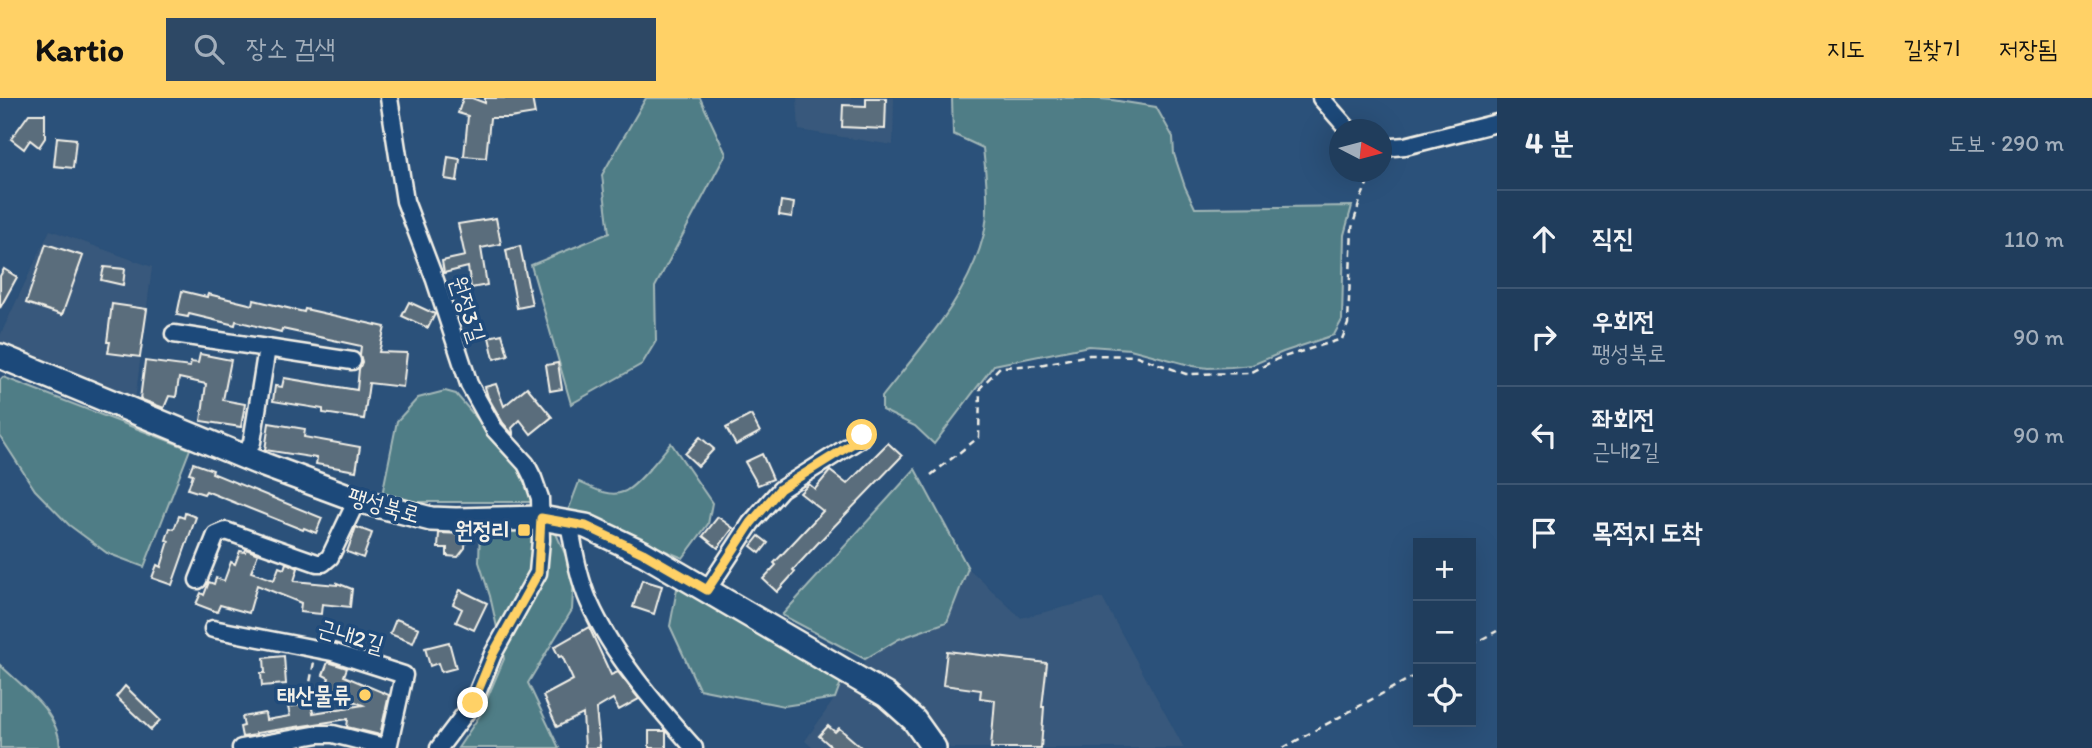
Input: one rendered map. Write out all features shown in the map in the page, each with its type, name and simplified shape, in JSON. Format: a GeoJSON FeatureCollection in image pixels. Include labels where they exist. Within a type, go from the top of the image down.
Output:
{"type":"FeatureCollection","features":[{"type":"Feature","properties":{"kind":"street","name":"원정3길"},"geometry":{"type":"LineString","coordinates":[[389,98],[405,201],[435,280],[469,384],[494,429],[526,464],[540,498],[541,518]]}},
{"type":"Feature","properties":{"kind":"street"},"geometry":{"type":"LineString","coordinates":[[1321,98],[1339,119]]}},
{"type":"Feature","properties":{"kind":"street"},"geometry":{"type":"LineString","coordinates":[[1392,148],[1497,123]]}},
{"type":"Feature","properties":{"kind":"street"},"geometry":{"type":"LineString","coordinates":[[174,334],[352,361]]}},
{"type":"Feature","properties":{"kind":"street"},"geometry":{"type":"LineString","coordinates":[[245,458],[252,442],[267,348]]}},
{"type":"Feature","properties":{"kind":"street","name":"팽성북로"},"geometry":{"type":"LineString","coordinates":[[0,356],[245,458],[357,499],[431,519],[541,518],[586,526],[643,553],[886,695],[914,720],[934,748]]}},
{"type":"Feature","properties":{"kind":"street"},"geometry":{"type":"LineString","coordinates":[[707,590],[751,523],[780,489],[860,439],[862,435]]}},
{"type":"Feature","properties":{"kind":"street"},"geometry":{"type":"LineString","coordinates":[[198,580],[216,535],[226,531],[323,563],[330,557],[357,499]]}},
{"type":"Feature","properties":{"kind":"street"},"geometry":{"type":"LineString","coordinates":[[439,748],[473,703],[493,654],[538,573],[541,518]]}},
{"type":"Feature","properties":{"kind":"street"},"geometry":{"type":"LineString","coordinates":[[569,523],[589,601],[613,646],[662,712],[694,748]]}},
{"type":"Feature","properties":{"kind":"street","name":"근내2길"},"geometry":{"type":"LineString","coordinates":[[213,629],[317,649],[404,675],[388,748]]}},
{"type":"Feature","properties":{"kind":"street"},"geometry":{"type":"LineString","coordinates":[[241,748],[319,734],[334,734],[388,748]]}},
{"type":"Feature","properties":{"kind":"path"},"geometry":{"type":"LineString","coordinates":[[931,475],[979,437],[980,388],[1000,368],[1039,365],[1089,355],[1137,356],[1186,374],[1250,373],[1277,359],[1342,339],[1348,324],[1352,228],[1368,182]]}},
{"type":"Feature","properties":{"kind":"path"},"geometry":{"type":"LineString","coordinates":[[1476,642],[1497,631]]}},
{"type":"Feature","properties":{"kind":"path"},"geometry":{"type":"LineString","coordinates":[[308,693],[317,649]]}},
{"type":"Feature","properties":{"kind":"path"},"geometry":{"type":"LineString","coordinates":[[1283,748],[1413,677]]}},
{"type":"Feature","properties":{"kind":"shaded area"},"geometry":{"type":"Polygon","coordinates":[[[797,98],[894,98],[893,145],[799,130],[797,98]]]}},
{"type":"Feature","properties":{"kind":"shaded area"},"geometry":{"type":"Polygon","coordinates":[[[50,230],[152,267],[135,401],[0,347],[0,336],[50,230]]]}},
{"type":"Feature","properties":{"kind":"shaded area"},"geometry":{"type":"Polygon","coordinates":[[[968,568],[1021,618],[1102,598],[1184,748],[950,748],[922,711],[863,668],[865,659],[899,639],[947,622],[968,568]]]}},
{"type":"Feature","properties":{"kind":"shaded area"},"geometry":{"type":"Polygon","coordinates":[[[844,674],[892,707],[917,740],[912,748],[813,748],[805,741],[835,698],[844,674]]]}},
{"type":"Feature","properties":{"kind":"green space"},"geometry":{"type":"Polygon","coordinates":[[[646,98],[700,98],[726,154],[655,287],[656,341],[642,364],[571,404],[531,265],[609,233],[602,175],[646,98]]]}},
{"type":"Feature","properties":{"kind":"green space"},"geometry":{"type":"Polygon","coordinates":[[[952,98],[1090,98],[1156,107],[1173,137],[1174,154],[1195,208],[1352,206],[1344,235],[1342,320],[1334,335],[1252,365],[1231,367],[1193,366],[1130,349],[1089,346],[994,365],[934,444],[915,426],[882,410],[882,397],[955,301],[977,257],[984,234],[987,202],[983,148],[953,134],[952,98]]]}},
{"type":"Feature","properties":{"kind":"green space"},"geometry":{"type":"Polygon","coordinates":[[[3,377],[190,449],[144,567],[107,553],[69,525],[35,490],[0,436],[0,380],[3,377]]]}},
{"type":"Feature","properties":{"kind":"green space"},"geometry":{"type":"Polygon","coordinates":[[[445,391],[456,394],[528,478],[531,502],[407,502],[382,495],[397,421],[418,398],[445,391]]]}},
{"type":"Feature","properties":{"kind":"green space"},"geometry":{"type":"Polygon","coordinates":[[[671,443],[712,503],[708,524],[683,558],[568,511],[579,482],[606,493],[623,492],[641,478],[671,443]]]}},
{"type":"Feature","properties":{"kind":"green space"},"geometry":{"type":"Polygon","coordinates":[[[915,469],[968,568],[947,622],[899,639],[865,659],[782,615],[915,469]]]}},
{"type":"Feature","properties":{"kind":"green space"},"geometry":{"type":"Polygon","coordinates":[[[480,527],[554,529],[574,574],[572,610],[528,683],[559,748],[458,748],[480,715],[504,659],[490,596],[479,562],[480,527]]]}},
{"type":"Feature","properties":{"kind":"green space"},"geometry":{"type":"Polygon","coordinates":[[[679,578],[844,674],[835,698],[784,706],[699,689],[670,626],[679,578]]]}},
{"type":"Feature","properties":{"kind":"green space"},"geometry":{"type":"Polygon","coordinates":[[[0,665],[47,712],[54,723],[60,748],[0,748],[0,665]]]}},
{"type":"Feature","properties":{"kind":"building"},"geometry":{"type":"Polygon","coordinates":[[[463,98],[485,103],[485,98],[532,98],[535,114],[490,118],[486,158],[464,156],[468,116],[458,113],[463,98]]]}},
{"type":"Feature","properties":{"kind":"building"},"geometry":{"type":"Polygon","coordinates":[[[866,98],[886,98],[885,129],[842,127],[843,105],[866,106],[866,98]]]}},
{"type":"Feature","properties":{"kind":"building"},"geometry":{"type":"Polygon","coordinates":[[[29,114],[45,114],[45,138],[39,147],[30,140],[24,149],[11,139],[29,114]]]}},
{"type":"Feature","properties":{"kind":"building"},"geometry":{"type":"Polygon","coordinates":[[[57,137],[76,139],[73,168],[54,166],[57,137]]]}},
{"type":"Feature","properties":{"kind":"building"},"geometry":{"type":"Polygon","coordinates":[[[448,157],[460,159],[457,181],[445,179],[448,157]]]}},
{"type":"Feature","properties":{"kind":"building"},"geometry":{"type":"Polygon","coordinates":[[[781,201],[794,203],[792,217],[779,215],[781,201]]]}},
{"type":"Feature","properties":{"kind":"building"},"geometry":{"type":"Polygon","coordinates":[[[496,218],[501,244],[481,248],[487,285],[471,288],[468,267],[444,273],[442,261],[465,256],[458,224],[496,218]]]}},
{"type":"Feature","properties":{"kind":"building"},"geometry":{"type":"Polygon","coordinates":[[[46,244],[83,256],[62,315],[26,303],[46,244]]]}},
{"type":"Feature","properties":{"kind":"building"},"geometry":{"type":"Polygon","coordinates":[[[520,246],[532,305],[517,308],[506,250],[520,246]]]}},
{"type":"Feature","properties":{"kind":"building"},"geometry":{"type":"Polygon","coordinates":[[[104,267],[125,269],[123,285],[101,280],[104,267]]]}},
{"type":"Feature","properties":{"kind":"building"},"geometry":{"type":"Polygon","coordinates":[[[4,269],[17,277],[0,308],[0,276],[4,269]]]}},
{"type":"Feature","properties":{"kind":"building"},"geometry":{"type":"Polygon","coordinates":[[[182,291],[253,305],[254,300],[304,312],[305,309],[385,327],[379,352],[407,353],[403,387],[369,383],[364,419],[273,401],[275,386],[282,387],[284,378],[357,390],[362,362],[361,346],[236,321],[235,325],[189,314],[188,317],[177,315],[182,291]]]}},
{"type":"Feature","properties":{"kind":"building"},"geometry":{"type":"Polygon","coordinates":[[[409,302],[435,314],[428,328],[402,316],[409,302]]]}},
{"type":"Feature","properties":{"kind":"building"},"geometry":{"type":"Polygon","coordinates":[[[112,304],[147,309],[140,357],[108,353],[112,304]]]}},
{"type":"Feature","properties":{"kind":"building"},"geometry":{"type":"Polygon","coordinates":[[[502,334],[508,355],[494,359],[489,337],[502,334]]]}},
{"type":"Feature","properties":{"kind":"building"},"geometry":{"type":"Polygon","coordinates":[[[200,354],[231,360],[223,400],[245,404],[241,427],[201,421],[206,384],[179,378],[176,397],[169,396],[164,408],[140,399],[145,361],[190,367],[191,362],[198,363],[200,354]]]}},
{"type":"Feature","properties":{"kind":"building"},"geometry":{"type":"Polygon","coordinates":[[[558,363],[562,389],[550,391],[546,365],[558,363]]]}},
{"type":"Feature","properties":{"kind":"building"},"geometry":{"type":"Polygon","coordinates":[[[496,384],[504,406],[527,387],[552,417],[531,434],[520,420],[512,428],[514,436],[488,397],[485,387],[496,384]]]}},
{"type":"Feature","properties":{"kind":"building"},"geometry":{"type":"Polygon","coordinates":[[[751,415],[760,432],[736,445],[726,428],[751,415]]]}},
{"type":"Feature","properties":{"kind":"building"},"geometry":{"type":"Polygon","coordinates":[[[269,423],[305,429],[304,437],[360,447],[356,471],[316,464],[317,458],[265,450],[269,423]]]}},
{"type":"Feature","properties":{"kind":"building"},"geometry":{"type":"Polygon","coordinates":[[[700,437],[714,449],[698,466],[685,454],[700,437]]]}},
{"type":"Feature","properties":{"kind":"building"},"geometry":{"type":"Polygon","coordinates":[[[888,443],[902,456],[793,570],[795,572],[777,592],[763,579],[776,565],[774,563],[823,511],[800,493],[809,484],[815,489],[830,471],[847,484],[888,443]]]}},
{"type":"Feature","properties":{"kind":"building"},"geometry":{"type":"Polygon","coordinates":[[[762,454],[773,479],[758,485],[745,462],[762,454]]]}},
{"type":"Feature","properties":{"kind":"building"},"geometry":{"type":"Polygon","coordinates":[[[193,463],[322,518],[316,533],[206,491],[204,494],[188,489],[193,463]]]}},
{"type":"Feature","properties":{"kind":"building"},"geometry":{"type":"Polygon","coordinates":[[[185,513],[196,517],[172,585],[152,578],[157,565],[161,567],[170,528],[174,529],[179,516],[184,518],[185,513]]]}},
{"type":"Feature","properties":{"kind":"building"},"geometry":{"type":"Polygon","coordinates":[[[718,517],[733,528],[718,548],[703,536],[718,517]]]}},
{"type":"Feature","properties":{"kind":"building"},"geometry":{"type":"Polygon","coordinates":[[[356,527],[372,533],[363,558],[347,552],[356,527]]]}},
{"type":"Feature","properties":{"kind":"building"},"geometry":{"type":"Polygon","coordinates":[[[439,533],[466,534],[465,548],[458,557],[447,556],[447,548],[438,548],[439,533]]]}},
{"type":"Feature","properties":{"kind":"building"},"geometry":{"type":"Polygon","coordinates":[[[759,536],[768,543],[760,553],[751,546],[759,536]]]}},
{"type":"Feature","properties":{"kind":"building"},"geometry":{"type":"Polygon","coordinates":[[[246,549],[258,554],[251,572],[274,580],[279,567],[284,569],[286,563],[292,565],[298,568],[294,581],[337,583],[352,589],[350,607],[322,604],[321,614],[300,612],[301,603],[257,585],[249,613],[220,605],[217,612],[196,604],[201,593],[204,595],[209,582],[214,584],[216,578],[224,581],[231,562],[235,564],[240,551],[245,552],[246,549]]]}},
{"type":"Feature","properties":{"kind":"building"},"geometry":{"type":"Polygon","coordinates":[[[642,580],[662,586],[654,614],[633,607],[642,580]]]}},
{"type":"Feature","properties":{"kind":"building"},"geometry":{"type":"Polygon","coordinates":[[[460,590],[487,603],[474,630],[456,622],[462,609],[453,604],[460,590]]]}},
{"type":"Feature","properties":{"kind":"building"},"geometry":{"type":"Polygon","coordinates":[[[396,619],[419,628],[413,643],[390,634],[396,619]]]}},
{"type":"Feature","properties":{"kind":"building"},"geometry":{"type":"Polygon","coordinates":[[[589,627],[611,675],[618,672],[639,699],[619,710],[613,699],[596,709],[600,748],[585,748],[583,714],[557,727],[543,696],[573,680],[562,656],[559,657],[554,647],[589,627]]]}},
{"type":"Feature","properties":{"kind":"building"},"geometry":{"type":"Polygon","coordinates":[[[449,642],[456,668],[441,672],[438,663],[430,666],[425,648],[449,642]]]}},
{"type":"Feature","properties":{"kind":"building"},"geometry":{"type":"Polygon","coordinates":[[[947,651],[1047,663],[1041,748],[991,748],[995,700],[980,698],[981,690],[943,685],[947,651]]]}},
{"type":"Feature","properties":{"kind":"building"},"geometry":{"type":"Polygon","coordinates":[[[284,656],[286,684],[262,686],[264,658],[284,656]]]}},
{"type":"Feature","properties":{"kind":"building"},"geometry":{"type":"Polygon","coordinates":[[[328,662],[347,668],[344,676],[389,695],[380,735],[347,727],[348,719],[242,737],[242,717],[265,713],[266,720],[290,716],[288,707],[311,703],[313,713],[363,705],[325,689],[329,678],[323,675],[328,662]]]}},
{"type":"Feature","properties":{"kind":"building"},"geometry":{"type":"Polygon","coordinates":[[[125,686],[160,720],[151,730],[116,697],[125,686]]]}},
{"type":"Feature","properties":{"kind":"building"},"geometry":{"type":"Polygon","coordinates":[[[828,726],[835,732],[839,728],[862,748],[833,748],[819,736],[828,726]]]}},
{"type":"Feature","properties":{"kind":"building"},"geometry":{"type":"Polygon","coordinates":[[[649,731],[666,731],[666,748],[649,748],[649,731]]]}},
{"type":"Feature","properties":{"kind":"place","name":"원정리"},"geometry":{"type":"Point","coordinates":[524,530]}},
{"type":"Feature","properties":{"kind":"place","name":"태산물류"},"geometry":{"type":"Point","coordinates":[365,695]}},
{"type":"Feature","properties":{"kind":"route"},"geometry":{"type":"LineString","coordinates":[[473,703],[493,654],[538,573],[541,518],[586,526],[643,553],[707,590],[751,523],[780,489],[860,439],[862,435]]}}]}
